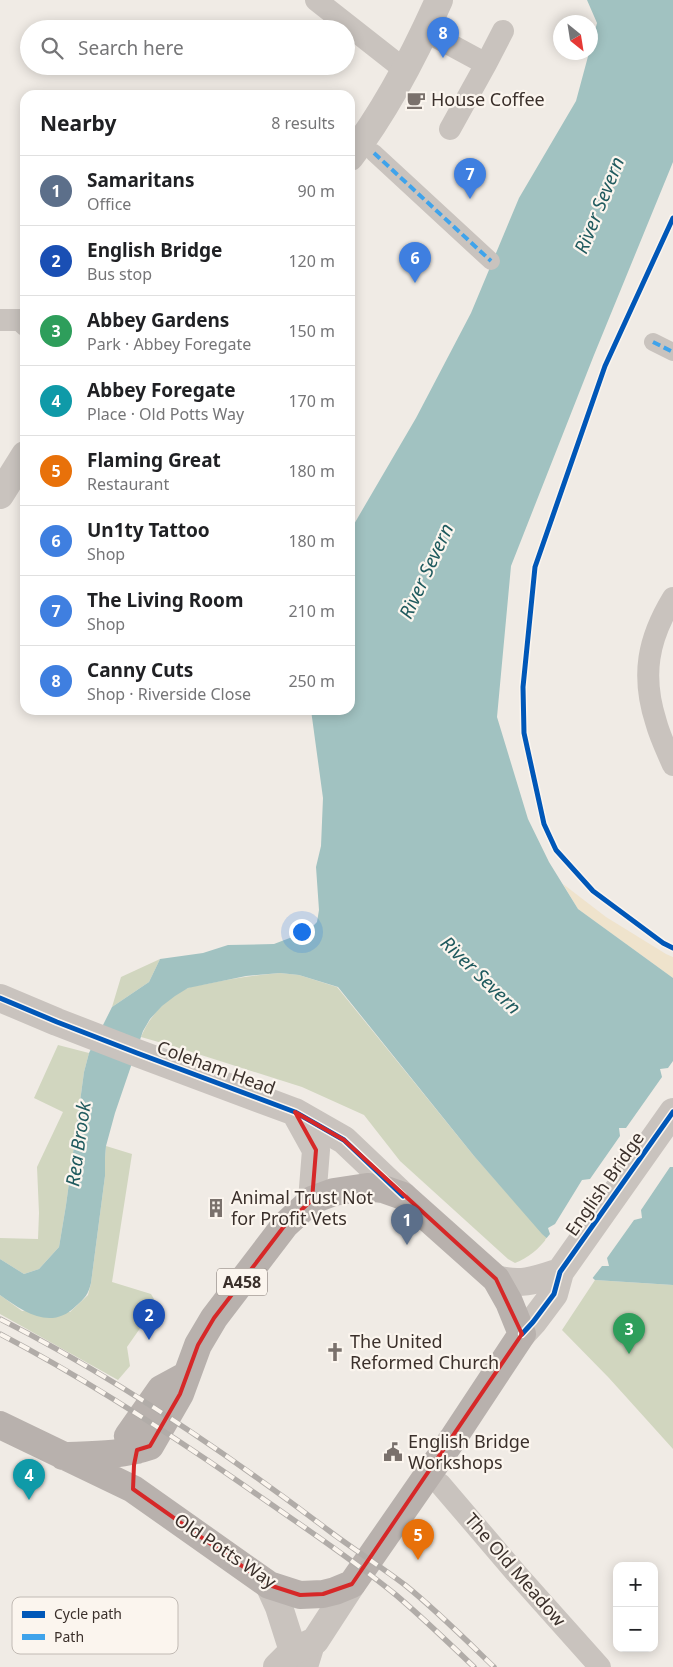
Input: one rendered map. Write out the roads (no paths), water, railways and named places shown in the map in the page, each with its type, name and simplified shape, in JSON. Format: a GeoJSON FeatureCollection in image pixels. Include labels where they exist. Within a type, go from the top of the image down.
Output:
{"type":"FeatureCollection","features":[{"type":"Feature","properties":{"kind":"main road","name":"A458"},"geometry":{"type":"LineString","coordinates":[[133,1489],[137,1450],[128,1436],[162,1389],[186,1375],[198,1345],[214,1318],[285,1225],[312,1200],[334,1192],[367,1187],[383,1189],[403,1196]]}},
{"type":"Feature","properties":{"kind":"main road","name":"Coleham Head"},"geometry":{"type":"LineString","coordinates":[[403,1196],[496,1279],[509,1302],[522,1334]]}},
{"type":"Feature","properties":{"kind":"main road"},"geometry":{"type":"LineString","coordinates":[[352,1584],[428,1475],[522,1334]]}},
{"type":"Feature","properties":{"kind":"main road","name":"Old Potts Way"},"geometry":{"type":"LineString","coordinates":[[0,1425],[133,1489],[269,1585],[300,1595],[335,1592],[352,1584]]}},
{"type":"Feature","properties":{"kind":"main road","name":"Old Potts Way"},"geometry":{"type":"LineString","coordinates":[[63,1456],[112,1455],[137,1450]]}},
{"type":"Feature","properties":{"kind":"street"},"geometry":{"type":"LineString","coordinates":[[316,0],[341,20]]}},
{"type":"Feature","properties":{"kind":"street"},"geometry":{"type":"LineString","coordinates":[[439,0],[405,70],[362,142],[362,155],[491,261]]}},
{"type":"Feature","properties":{"kind":"street"},"geometry":{"type":"LineString","coordinates":[[355,31],[405,70]]}},
{"type":"Feature","properties":{"kind":"street"},"geometry":{"type":"LineString","coordinates":[[425,31],[486,64]]}},
{"type":"Feature","properties":{"kind":"street"},"geometry":{"type":"LineString","coordinates":[[450,129],[503,32]]}},
{"type":"Feature","properties":{"kind":"street"},"geometry":{"type":"LineString","coordinates":[[652,342],[673,352]]}},
{"type":"Feature","properties":{"kind":"street"},"geometry":{"type":"LineString","coordinates":[[0,495],[20,463]]}},
{"type":"Feature","properties":{"kind":"street"},"geometry":{"type":"LineString","coordinates":[[673,598],[654,637],[647,673],[656,722],[673,765]]}},
{"type":"Feature","properties":{"kind":"street","name":"Coleham Head"},"geometry":{"type":"LineString","coordinates":[[0,998],[137,1053],[295,1112],[344,1140],[403,1196]]}},
{"type":"Feature","properties":{"kind":"street"},"geometry":{"type":"LineString","coordinates":[[295,1112],[316,1150],[312,1200]]}},
{"type":"Feature","properties":{"kind":"street","name":"English Bridge"},"geometry":{"type":"LineString","coordinates":[[522,1334],[554,1294],[561,1270],[673,1112]]}},
{"type":"Feature","properties":{"kind":"street"},"geometry":{"type":"LineString","coordinates":[[496,1279],[507,1282],[527,1282],[561,1270]]}},
{"type":"Feature","properties":{"kind":"street","name":"The Old Meadow"},"geometry":{"type":"LineString","coordinates":[[428,1475],[440,1484],[600,1667]]}},
{"type":"Feature","properties":{"kind":"street"},"geometry":{"type":"LineString","coordinates":[[298,1657],[352,1584]]}},
{"type":"Feature","properties":{"kind":"street"},"geometry":{"type":"LineString","coordinates":[[269,1585],[298,1657]]}},
{"type":"Feature","properties":{"kind":"water"},"geometry":{"type":"Polygon","coordinates":[[[587,0],[673,0],[673,162],[511,566],[497,717],[528,819],[549,862],[578,909],[673,978],[673,1285],[595,1280],[542,1234],[474,1156],[338,987],[299,975],[280,973],[246,976],[188,988],[162,1006],[150,1019],[143,1031],[115,1113],[106,1146],[105,1176],[89,1291],[76,1306],[67,1313],[57,1317],[47,1318],[28,1313],[0,1295],[0,1259],[24,1274],[39,1269],[59,1247],[84,1072],[89,1053],[112,1007],[149,982],[160,959],[203,953],[228,945],[274,944],[308,931],[317,922],[319,910],[316,867],[321,846],[323,798],[312,715],[355,715],[355,522],[416,418],[471,313],[519,198],[576,101],[587,60],[598,60],[598,15],[594,15],[587,0]]]}},
{"type":"Feature","properties":{"kind":"railway"},"geometry":{"type":"LineString","coordinates":[[0,1319],[85,1365],[168,1417],[249,1472],[405,1585],[494,1667]]}},
{"type":"Feature","properties":{"kind":"railway"},"geometry":{"type":"LineString","coordinates":[[0,1334],[62,1368],[153,1424],[320,1538],[396,1595],[474,1667]]}},
{"type":"Feature","properties":{"kind":"place","name":"Canny Cuts"},"geometry":{"type":"Point","coordinates":[443,58]}},
{"type":"Feature","properties":{"kind":"place","name":"House Coffee"},"geometry":{"type":"Point","coordinates":[416,100]}},
{"type":"Feature","properties":{"kind":"place","name":"The Living Room"},"geometry":{"type":"Point","coordinates":[470,199]}},
{"type":"Feature","properties":{"kind":"place","name":"Un1ty Tattoo"},"geometry":{"type":"Point","coordinates":[415,283]}},
{"type":"Feature","properties":{"kind":"place","name":"Animal Trust Not for Profit Vets"},"geometry":{"type":"Point","coordinates":[216,1208]}},
{"type":"Feature","properties":{"kind":"place","name":"Samaritans"},"geometry":{"type":"Point","coordinates":[407,1245]}},
{"type":"Feature","properties":{"kind":"place","name":"English Bridge"},"geometry":{"type":"Point","coordinates":[149,1340]}},
{"type":"Feature","properties":{"kind":"place","name":"The United Reformed Church"},"geometry":{"type":"Point","coordinates":[335,1352]}},
{"type":"Feature","properties":{"kind":"place","name":"Abbey Gardens"},"geometry":{"type":"Point","coordinates":[629,1354]}},
{"type":"Feature","properties":{"kind":"place","name":"English Bridge Workshops"},"geometry":{"type":"Point","coordinates":[393,1452]}},
{"type":"Feature","properties":{"kind":"place","name":"Abbey Foregate"},"geometry":{"type":"Point","coordinates":[29,1500]}},
{"type":"Feature","properties":{"kind":"place","name":"Flaming Great"},"geometry":{"type":"Point","coordinates":[418,1560]}},
{"type":"Feature","properties":{"kind":"water label","name":"River Severn"},"geometry":{"type":"Point","coordinates":[599,205]}},
{"type":"Feature","properties":{"kind":"water label","name":"River Severn"},"geometry":{"type":"Point","coordinates":[426,571]}},
{"type":"Feature","properties":{"kind":"water label","name":"River Severn"},"geometry":{"type":"Point","coordinates":[481,975]}},
{"type":"Feature","properties":{"kind":"water label","name":"Rea Brook"},"geometry":{"type":"Point","coordinates":[78,1144]}}]}
